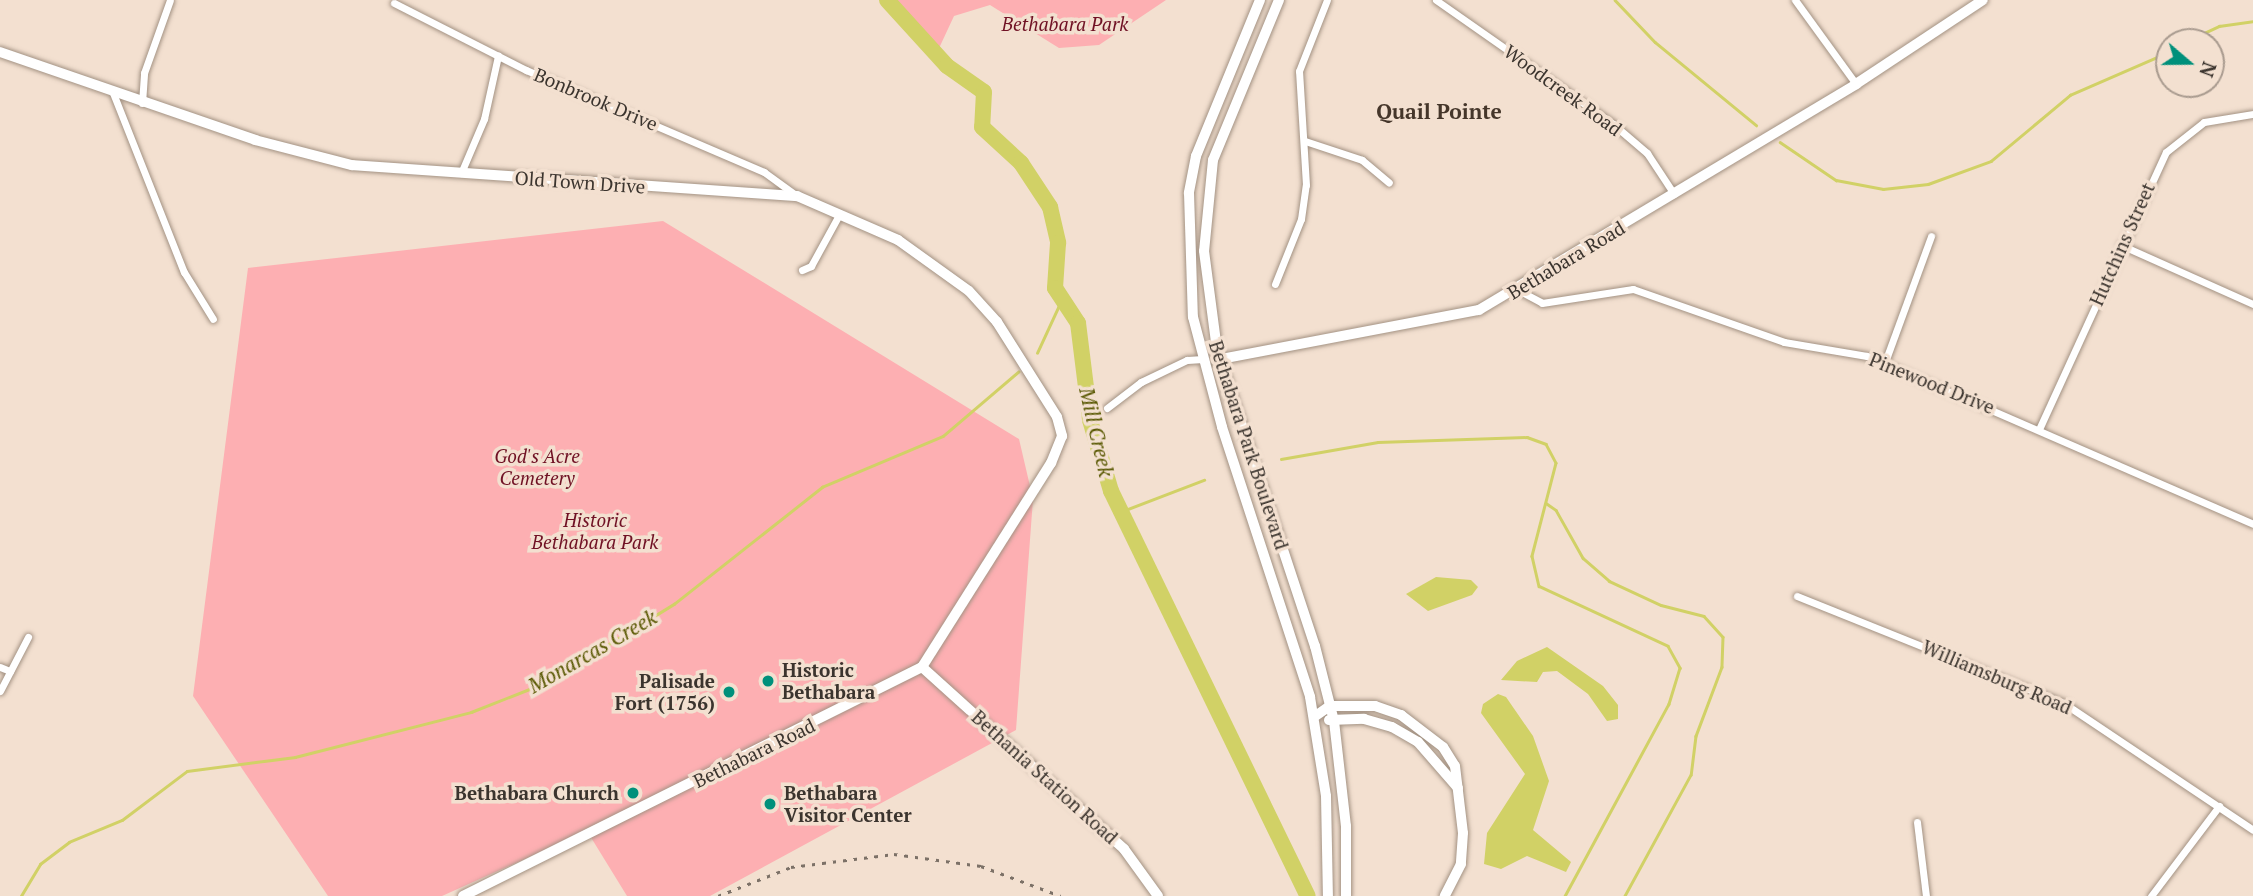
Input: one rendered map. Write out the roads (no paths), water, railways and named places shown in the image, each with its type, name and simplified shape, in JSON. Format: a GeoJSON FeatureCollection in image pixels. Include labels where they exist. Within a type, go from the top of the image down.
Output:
{"type":"FeatureCollection","features":[{"type":"Feature","properties":{"kind":"street"},"geometry":{"type":"LineString","coordinates":[[143,103],[144,73],[170,0]]}},
{"type":"Feature","properties":{"kind":"street","name":"Bethabara Park Boulevard"},"geometry":{"type":"LineString","coordinates":[[1260,0],[1222,81],[1189,193],[1193,317],[1203,359],[1314,717],[1329,850],[1328,896]]}},
{"type":"Feature","properties":{"kind":"street","name":"Bethabara Park Boulevard"},"geometry":{"type":"LineString","coordinates":[[1279,0],[1238,88],[1207,195],[1204,251],[1220,360],[1334,721],[1346,896]]}},
{"type":"Feature","properties":{"kind":"street"},"geometry":{"type":"LineString","coordinates":[[1275,284],[1301,219],[1305,141],[1299,71],[1327,0]]}},
{"type":"Feature","properties":{"kind":"street","name":"Woodcreek Road"},"geometry":{"type":"LineString","coordinates":[[1436,0],[1614,124],[1647,153],[1674,194]]}},
{"type":"Feature","properties":{"kind":"street"},"geometry":{"type":"LineString","coordinates":[[1795,0],[1856,84]]}},
{"type":"Feature","properties":{"kind":"street","name":"Bethabara Road"},"geometry":{"type":"LineString","coordinates":[[1107,408],[1141,382],[1187,360],[1220,360],[1446,320],[1518,290],[1856,84],[1983,0]]}},
{"type":"Feature","properties":{"kind":"street","name":"Bonbrook Drive"},"geometry":{"type":"LineString","coordinates":[[394,3],[498,56],[764,172],[797,196]]}},
{"type":"Feature","properties":{"kind":"street","name":"Old Town Drive"},"geometry":{"type":"LineString","coordinates":[[0,52],[143,103],[306,155],[352,165],[797,196],[898,240],[984,306],[1057,417],[1061,445],[922,667]]}},
{"type":"Feature","properties":{"kind":"street"},"geometry":{"type":"LineString","coordinates":[[461,173],[484,119],[498,56]]}},
{"type":"Feature","properties":{"kind":"street"},"geometry":{"type":"LineString","coordinates":[[113,93],[184,271],[213,319]]}},
{"type":"Feature","properties":{"kind":"street","name":"Hutchins Street"},"geometry":{"type":"LineString","coordinates":[[2040,427],[2148,184],[2172,146],[2204,122],[2253,114]]}},
{"type":"Feature","properties":{"kind":"street"},"geometry":{"type":"LineString","coordinates":[[1305,141],[1362,160],[1389,183]]}},
{"type":"Feature","properties":{"kind":"street"},"geometry":{"type":"LineString","coordinates":[[802,270],[811,266],[841,213]]}},
{"type":"Feature","properties":{"kind":"street"},"geometry":{"type":"LineString","coordinates":[[1885,362],[1931,236]]}},
{"type":"Feature","properties":{"kind":"street"},"geometry":{"type":"LineString","coordinates":[[2121,246],[2253,304]]}},
{"type":"Feature","properties":{"kind":"street","name":"Pinewood Drive"},"geometry":{"type":"LineString","coordinates":[[1518,290],[1542,303],[1633,289],[1784,342],[1885,362],[2040,427],[2253,524]]}},
{"type":"Feature","properties":{"kind":"street","name":"Williamsburg Road"},"geometry":{"type":"LineString","coordinates":[[1797,596],[2065,704],[2253,830]]}},
{"type":"Feature","properties":{"kind":"street"},"geometry":{"type":"LineString","coordinates":[[0,691],[28,637]]}},
{"type":"Feature","properties":{"kind":"street"},"geometry":{"type":"LineString","coordinates":[[0,667],[10,671]]}},
{"type":"Feature","properties":{"kind":"street","name":"Bethabara Road"},"geometry":{"type":"LineString","coordinates":[[463,896],[922,667]]}},
{"type":"Feature","properties":{"kind":"street","name":"Bethania Station Road"},"geometry":{"type":"LineString","coordinates":[[922,667],[1124,849],[1158,896]]}},
{"type":"Feature","properties":{"kind":"street"},"geometry":{"type":"LineString","coordinates":[[1314,717],[1330,706],[1375,706],[1426,730],[1455,766],[1460,790],[1461,864],[1445,896]]}},
{"type":"Feature","properties":{"kind":"street"},"geometry":{"type":"LineString","coordinates":[[1314,717],[1334,721],[1364,719],[1392,727],[1419,742],[1460,790]]}},
{"type":"Feature","properties":{"kind":"street"},"geometry":{"type":"LineString","coordinates":[[2151,896],[2219,806]]}},
{"type":"Feature","properties":{"kind":"street"},"geometry":{"type":"LineString","coordinates":[[1917,822],[1926,896]]}},
{"type":"Feature","properties":{"kind":"waterway","name":"Mill Creek"},"geometry":{"type":"LineString","coordinates":[[887,0],[947,66],[984,92],[982,127],[1021,163],[1050,207],[1058,243],[1055,288],[1078,323],[1090,420],[1111,491],[1308,896]]}},
{"type":"Feature","properties":{"kind":"waterway"},"geometry":{"type":"LineString","coordinates":[[1615,0],[1655,42],[1756,125]]}},
{"type":"Feature","properties":{"kind":"waterway"},"geometry":{"type":"LineString","coordinates":[[2215,28],[2253,21]]}},
{"type":"Feature","properties":{"kind":"waterway"},"geometry":{"type":"LineString","coordinates":[[1780,142],[1836,180],[1883,189],[1928,184],[1991,161],[2070,95],[2155,58]]}},
{"type":"Feature","properties":{"kind":"waterway","name":"Monarcas Creek"},"geometry":{"type":"LineString","coordinates":[[1037,353],[1061,301]]}},
{"type":"Feature","properties":{"kind":"waterway","name":"Monarcas Creek"},"geometry":{"type":"LineString","coordinates":[[21,896],[40,864],[69,842],[122,820],[187,771],[295,757],[471,712],[547,682],[674,604],[822,487],[943,436],[1018,372]]}},
{"type":"Feature","properties":{"kind":"waterway"},"geometry":{"type":"LineString","coordinates":[[1281,459],[1378,442],[1527,437],[1546,444],[1556,463],[1532,556],[1539,586],[1668,646],[1680,668],[1669,704],[1565,896]]}},
{"type":"Feature","properties":{"kind":"waterway"},"geometry":{"type":"LineString","coordinates":[[1120,512],[1204,480]]}},
{"type":"Feature","properties":{"kind":"waterway"},"geometry":{"type":"LineString","coordinates":[[1546,503],[1556,510],[1583,558],[1609,581],[1661,605],[1704,616],[1723,637],[1722,667],[1696,736],[1691,775],[1625,896]]}},
{"type":"Feature","properties":{"kind":"railway"},"geometry":{"type":"LineString","coordinates":[[718,896],[791,867],[894,854],[981,866],[1061,896]]}},
{"type":"Feature","properties":{"kind":"place","name":"Historic Bethabara"},"geometry":{"type":"Point","coordinates":[768,681]}},
{"type":"Feature","properties":{"kind":"place","name":"Palisade Fort (1756)"},"geometry":{"type":"Point","coordinates":[729,692]}},
{"type":"Feature","properties":{"kind":"place","name":"Bethabara Church"},"geometry":{"type":"Point","coordinates":[633,793]}},
{"type":"Feature","properties":{"kind":"place","name":"Bethabara Visitor Center"},"geometry":{"type":"Point","coordinates":[770,804]}},
{"type":"Feature","properties":{"kind":"district","name":"Quail Pointe"},"geometry":{"type":"Point","coordinates":[1439,111]}},
{"type":"Feature","properties":{"kind":"park label","name":"Bethabara Park"},"geometry":{"type":"Point","coordinates":[1065,24]}},
{"type":"Feature","properties":{"kind":"park label","name":"God's Acre Cemetery"},"geometry":{"type":"Point","coordinates":[537,467]}},
{"type":"Feature","properties":{"kind":"park label","name":"Historic Bethabara Park"},"geometry":{"type":"Point","coordinates":[595,531]}}]}
